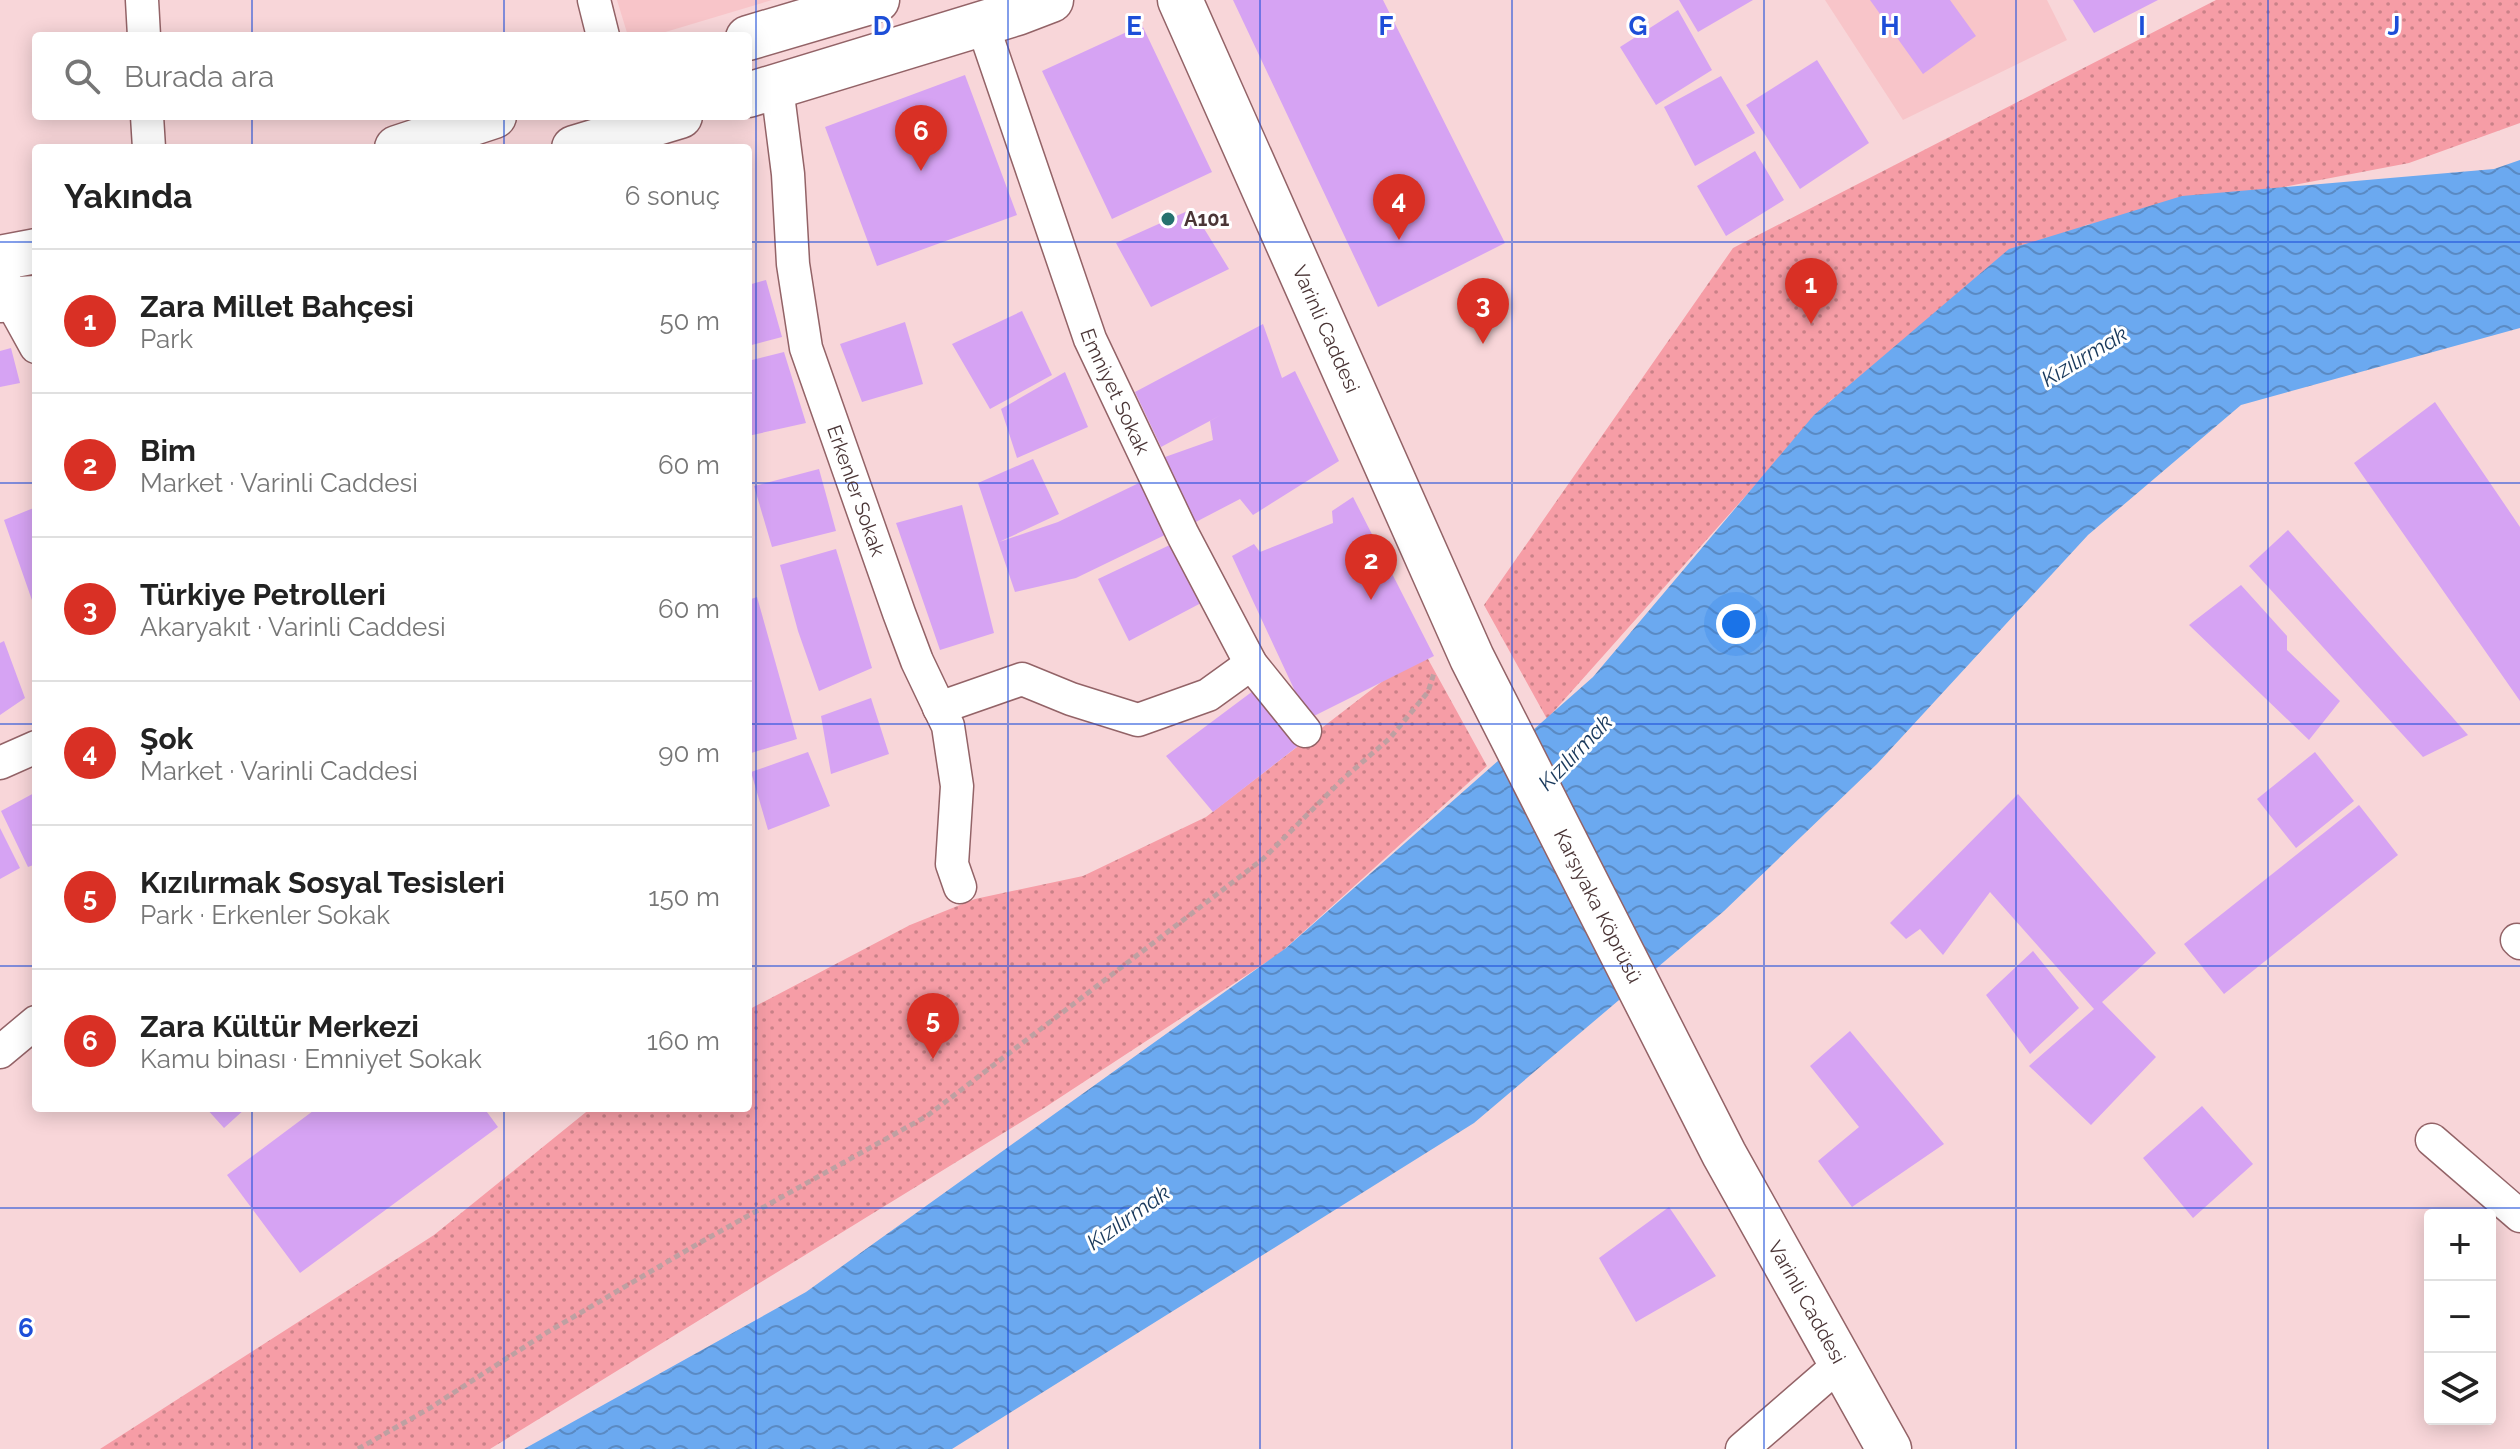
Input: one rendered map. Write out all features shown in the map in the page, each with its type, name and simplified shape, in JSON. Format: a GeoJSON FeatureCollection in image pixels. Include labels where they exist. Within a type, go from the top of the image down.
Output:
{"type":"FeatureCollection","features":[{"type":"Feature","properties":{"kind":"main road"},"geometry":{"type":"LineString","coordinates":[[752,37],[877,0]]}},
{"type":"Feature","properties":{"kind":"main road"},"geometry":{"type":"LineString","coordinates":[[763,91],[1051,0]]}},
{"type":"Feature","properties":{"kind":"main road","name":"Varinli Caddesi"},"geometry":{"type":"LineString","coordinates":[[1180,0],[1472,658]]}},
{"type":"Feature","properties":{"kind":"main road"},"geometry":{"type":"LineString","coordinates":[[409,144],[482,120]]}},
{"type":"Feature","properties":{"kind":"main road"},"geometry":{"type":"LineString","coordinates":[[583,144],[630,123],[651,120]]}},
{"type":"Feature","properties":{"kind":"main road"},"geometry":{"type":"LineString","coordinates":[[0,258],[32,252]]}},
{"type":"Feature","properties":{"kind":"main road","name":"Karşıyaka Köprüsü"},"geometry":{"type":"LineString","coordinates":[[1472,658],[1724,1154]]}},
{"type":"Feature","properties":{"kind":"main road","name":"Varinli Caddesi"},"geometry":{"type":"LineString","coordinates":[[1724,1154],[1889,1449]]}},
{"type":"Feature","properties":{"kind":"street"},"geometry":{"type":"LineString","coordinates":[[142,0],[144,32]]}},
{"type":"Feature","properties":{"kind":"street"},"geometry":{"type":"LineString","coordinates":[[594,0],[602,32]]}},
{"type":"Feature","properties":{"kind":"street","name":"Emniyet Sokak"},"geometry":{"type":"LineString","coordinates":[[982,23],[1090,339],[1183,535],[1251,664],[1305,731]]}},
{"type":"Feature","properties":{"kind":"street","name":"Erkenler Sokak"},"geometry":{"type":"LineString","coordinates":[[763,91],[788,174],[793,264],[806,348],[917,661],[948,726],[957,786],[952,864],[960,887]]}},
{"type":"Feature","properties":{"kind":"street"},"geometry":{"type":"LineString","coordinates":[[147,120],[149,144]]}},
{"type":"Feature","properties":{"kind":"street"},"geometry":{"type":"LineString","coordinates":[[11,290],[32,338]]}},
{"type":"Feature","properties":{"kind":"street"},"geometry":{"type":"LineString","coordinates":[[939,708],[1022,679],[1071,699],[1138,720],[1208,695],[1251,664]]}},
{"type":"Feature","properties":{"kind":"street"},"geometry":{"type":"LineString","coordinates":[[0,763],[32,749]]}},
{"type":"Feature","properties":{"kind":"street"},"geometry":{"type":"LineString","coordinates":[[0,1052],[32,1025]]}},
{"type":"Feature","properties":{"kind":"street"},"geometry":{"type":"LineString","coordinates":[[2432,1140],[2520,1216]]}},
{"type":"Feature","properties":{"kind":"street"},"geometry":{"type":"LineString","coordinates":[[1742,1449],[1841,1363]]}},
{"type":"Feature","properties":{"kind":"path"},"geometry":{"type":"LineString","coordinates":[[358,1449],[688,1249],[927,1116],[1263,859],[1343,779],[1390,738],[1428,692],[1453,615]]}},
{"type":"Feature","properties":{"kind":"shaded area"},"geometry":{"type":"Polygon","coordinates":[[[617,0],[772,0],[665,32],[627,32],[617,0]]]}},
{"type":"Feature","properties":{"kind":"shaded area"},"geometry":{"type":"Polygon","coordinates":[[[1825,0],[2047,0],[2067,40],[1903,120],[1825,0]]]}},
{"type":"Feature","properties":{"kind":"shaded area"},"geometry":{"type":"Polygon","coordinates":[[[2216,0],[2520,0],[2520,123],[2409,163],[2086,225],[1831,400],[1547,719],[1484,605],[1733,248],[2216,0]]]}},
{"type":"Feature","properties":{"kind":"shaded area"},"geometry":{"type":"Polygon","coordinates":[[[1423,650],[1487,766],[1279,954],[1044,1108],[490,1449],[100,1449],[434,1235],[586,1112],[752,1112],[752,1008],[910,925],[975,899],[1083,876],[1206,817],[1423,650]]]}},
{"type":"Feature","properties":{"kind":"water","name":"Kızılırmak"},"geometry":{"type":"Polygon","coordinates":[[[2520,160],[2520,328],[2241,405],[2088,535],[1877,764],[1724,911],[1474,1123],[952,1449],[524,1449],[806,1292],[1286,948],[1593,677],[1814,415],[2009,249],[2182,196],[2494,169],[2520,160]]]}},
{"type":"Feature","properties":{"kind":"building"},"geometry":{"type":"Polygon","coordinates":[[[1233,0],[1383,0],[1505,243],[1378,307],[1233,0]]]}},
{"type":"Feature","properties":{"kind":"building"},"geometry":{"type":"Polygon","coordinates":[[[1679,0],[1753,0],[1698,32],[1679,0]]]}},
{"type":"Feature","properties":{"kind":"building"},"geometry":{"type":"Polygon","coordinates":[[[1870,0],[1950,0],[1976,36],[1923,74],[1870,0]]]}},
{"type":"Feature","properties":{"kind":"building"},"geometry":{"type":"Polygon","coordinates":[[[2073,0],[2158,0],[2094,33],[2073,0]]]}},
{"type":"Feature","properties":{"kind":"building"},"geometry":{"type":"Polygon","coordinates":[[[1678,10],[1712,70],[1656,105],[1620,47],[1678,10]]]}},
{"type":"Feature","properties":{"kind":"building"},"geometry":{"type":"Polygon","coordinates":[[[1142,25],[1212,172],[1112,219],[1042,71],[1142,25]]]}},
{"type":"Feature","properties":{"kind":"building"},"geometry":{"type":"Polygon","coordinates":[[[1817,60],[1869,143],[1800,189],[1746,105],[1817,60]]]}},
{"type":"Feature","properties":{"kind":"building"},"geometry":{"type":"Polygon","coordinates":[[[965,75],[1017,215],[877,266],[825,127],[965,75]]]}},
{"type":"Feature","properties":{"kind":"building"},"geometry":{"type":"Polygon","coordinates":[[[1721,76],[1755,133],[1695,166],[1664,107],[1721,76]]]}},
{"type":"Feature","properties":{"kind":"building"},"geometry":{"type":"Polygon","coordinates":[[[1755,151],[1784,200],[1726,236],[1697,186],[1755,151]]]}},
{"type":"Feature","properties":{"kind":"building"},"geometry":{"type":"Polygon","coordinates":[[[1192,209],[1229,269],[1151,307],[1116,243],[1192,209]]]}},
{"type":"Feature","properties":{"kind":"building"},"geometry":{"type":"Polygon","coordinates":[[[766,280],[782,337],[752,345],[752,284],[766,280]]]}},
{"type":"Feature","properties":{"kind":"building"},"geometry":{"type":"Polygon","coordinates":[[[1022,311],[1052,375],[990,409],[952,344],[1022,311]]]}},
{"type":"Feature","properties":{"kind":"building"},"geometry":{"type":"Polygon","coordinates":[[[905,322],[923,384],[862,402],[840,344],[905,322]]]}},
{"type":"Feature","properties":{"kind":"building"},"geometry":{"type":"Polygon","coordinates":[[[1263,324],[1282,378],[1295,371],[1339,461],[1253,515],[1240,499],[1192,524],[1165,457],[1213,440],[1210,421],[1221,415],[1161,447],[1135,392],[1263,324]]]}},
{"type":"Feature","properties":{"kind":"building"},"geometry":{"type":"Polygon","coordinates":[[[11,348],[20,383],[0,387],[0,351],[11,348]]]}},
{"type":"Feature","properties":{"kind":"building"},"geometry":{"type":"Polygon","coordinates":[[[784,352],[806,423],[752,435],[752,360],[784,352]]]}},
{"type":"Feature","properties":{"kind":"building"},"geometry":{"type":"Polygon","coordinates":[[[1065,372],[1088,427],[1017,458],[1001,409],[1065,372]]]}},
{"type":"Feature","properties":{"kind":"building"},"geometry":{"type":"Polygon","coordinates":[[[2435,402],[2520,527],[2520,701],[2354,463],[2435,402]]]}},
{"type":"Feature","properties":{"kind":"building"},"geometry":{"type":"Polygon","coordinates":[[[1033,459],[1059,514],[999,542],[1058,522],[1143,481],[1169,533],[1076,578],[1015,592],[978,483],[1033,459]]]}},
{"type":"Feature","properties":{"kind":"building"},"geometry":{"type":"Polygon","coordinates":[[[819,469],[836,531],[772,547],[754,486],[819,469]]]}},
{"type":"Feature","properties":{"kind":"building"},"geometry":{"type":"Polygon","coordinates":[[[1353,497],[1434,656],[1308,719],[1232,556],[1254,544],[1260,552],[1333,523],[1332,511],[1353,497]]]}},
{"type":"Feature","properties":{"kind":"building"},"geometry":{"type":"Polygon","coordinates":[[[962,505],[994,633],[940,650],[896,523],[962,505]]]}},
{"type":"Feature","properties":{"kind":"building"},"geometry":{"type":"Polygon","coordinates":[[[32,509],[32,600],[4,520],[32,509]]]}},
{"type":"Feature","properties":{"kind":"building"},"geometry":{"type":"Polygon","coordinates":[[[2288,530],[2468,735],[2423,757],[2249,566],[2288,530]]]}},
{"type":"Feature","properties":{"kind":"building"},"geometry":{"type":"Polygon","coordinates":[[[1174,543],[1203,602],[1129,641],[1098,579],[1174,543]]]}},
{"type":"Feature","properties":{"kind":"building"},"geometry":{"type":"Polygon","coordinates":[[[836,549],[872,668],[819,691],[780,565],[836,549]]]}},
{"type":"Feature","properties":{"kind":"building"},"geometry":{"type":"Polygon","coordinates":[[[2241,585],[2287,636],[2287,650],[2340,701],[2309,740],[2189,625],[2241,585]]]}},
{"type":"Feature","properties":{"kind":"building"},"geometry":{"type":"Polygon","coordinates":[[[757,597],[797,739],[752,753],[752,599],[757,597]]]}},
{"type":"Feature","properties":{"kind":"building"},"geometry":{"type":"Polygon","coordinates":[[[4,641],[25,698],[0,715],[0,643],[4,641]]]}},
{"type":"Feature","properties":{"kind":"building"},"geometry":{"type":"Polygon","coordinates":[[[1253,691],[1298,746],[1213,812],[1166,756],[1253,691]]]}},
{"type":"Feature","properties":{"kind":"building"},"geometry":{"type":"Polygon","coordinates":[[[871,698],[889,754],[831,774],[821,716],[871,698]]]}},
{"type":"Feature","properties":{"kind":"building"},"geometry":{"type":"Polygon","coordinates":[[[808,752],[830,806],[768,830],[752,772],[808,752]]]}},
{"type":"Feature","properties":{"kind":"building"},"geometry":{"type":"Polygon","coordinates":[[[2315,752],[2354,801],[2296,848],[2257,799],[2315,752]]]}},
{"type":"Feature","properties":{"kind":"building"},"geometry":{"type":"Polygon","coordinates":[[[32,794],[32,866],[28,867],[1,811],[32,794]]]}},
{"type":"Feature","properties":{"kind":"building"},"geometry":{"type":"Polygon","coordinates":[[[2018,794],[2156,953],[2102,1002],[2156,1057],[2091,1125],[2029,1066],[2094,1009],[1990,892],[1943,955],[1920,929],[1906,939],[1890,923],[2018,794]]]}},
{"type":"Feature","properties":{"kind":"building"},"geometry":{"type":"Polygon","coordinates":[[[2359,805],[2398,855],[2224,994],[2184,944],[2359,805]]]}},
{"type":"Feature","properties":{"kind":"building"},"geometry":{"type":"Polygon","coordinates":[[[0,828],[20,868],[0,879],[0,828]]]}},
{"type":"Feature","properties":{"kind":"building"},"geometry":{"type":"Polygon","coordinates":[[[2033,951],[2079,1008],[2030,1054],[1986,995],[2033,951]]]}},
{"type":"Feature","properties":{"kind":"building"},"geometry":{"type":"Polygon","coordinates":[[[1850,1031],[1944,1144],[1852,1207],[1818,1161],[1859,1127],[1810,1066],[1850,1031]]]}},
{"type":"Feature","properties":{"kind":"building"},"geometry":{"type":"Polygon","coordinates":[[[2202,1106],[2253,1164],[2193,1218],[2143,1158],[2202,1106]]]}},
{"type":"Feature","properties":{"kind":"building"},"geometry":{"type":"Polygon","coordinates":[[[210,1112],[242,1112],[224,1128],[210,1112]]]}},
{"type":"Feature","properties":{"kind":"building"},"geometry":{"type":"Polygon","coordinates":[[[312,1112],[487,1112],[498,1127],[300,1273],[227,1175],[312,1112]]]}},
{"type":"Feature","properties":{"kind":"building"},"geometry":{"type":"Polygon","coordinates":[[[1669,1207],[1716,1276],[1636,1322],[1599,1258],[1669,1207]]]}},
{"type":"Feature","properties":{"kind":"place","name":"Zara Kültür Merkezi"},"geometry":{"type":"Point","coordinates":[921,171]}},
{"type":"Feature","properties":{"kind":"place","name":"A101"},"geometry":{"type":"Point","coordinates":[1168,219]}},
{"type":"Feature","properties":{"kind":"place","name":"Şok"},"geometry":{"type":"Point","coordinates":[1399,240]}},
{"type":"Feature","properties":{"kind":"place","name":"Zara Millet Bahçesi"},"geometry":{"type":"Point","coordinates":[1811,324]}},
{"type":"Feature","properties":{"kind":"place","name":"Türkiye Petrolleri"},"geometry":{"type":"Point","coordinates":[1483,344]}},
{"type":"Feature","properties":{"kind":"place","name":"Bim"},"geometry":{"type":"Point","coordinates":[1371,600]}},
{"type":"Feature","properties":{"kind":"place","name":"Kızılırmak Sosyal Tesisleri"},"geometry":{"type":"Point","coordinates":[933,1059]}}]}
